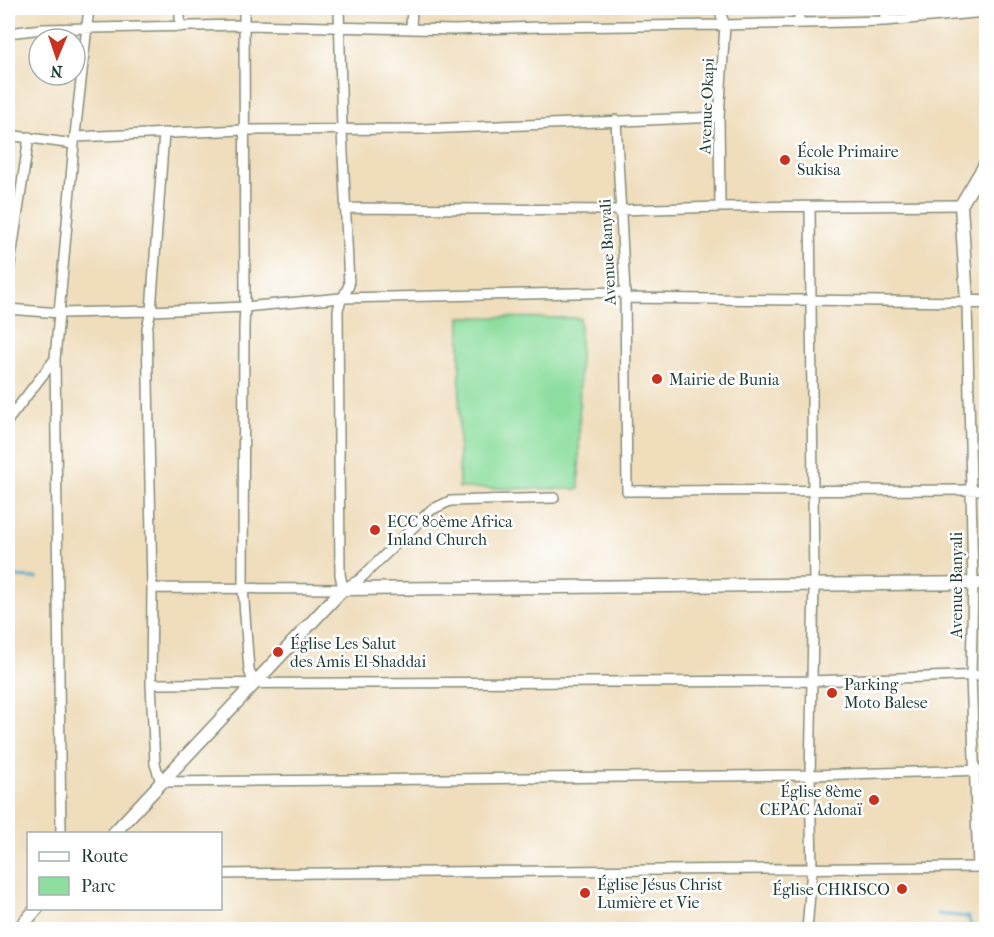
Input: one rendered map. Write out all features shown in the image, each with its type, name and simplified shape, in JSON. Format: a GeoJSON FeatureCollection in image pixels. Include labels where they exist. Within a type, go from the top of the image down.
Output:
{"type":"FeatureCollection","features":[{"type":"Feature","properties":{"kind":"street"},"geometry":{"type":"LineString","coordinates":[[89,8],[87,28],[243,25],[411,27],[454,30],[885,21],[987,12]]}},
{"type":"Feature","properties":{"kind":"street"},"geometry":{"type":"LineString","coordinates":[[180,8],[180,27]]}},
{"type":"Feature","properties":{"kind":"street"},"geometry":{"type":"LineString","coordinates":[[244,8],[243,588],[249,670],[255,685]]}},
{"type":"Feature","properties":{"kind":"street"},"geometry":{"type":"LineString","coordinates":[[339,8],[349,285],[341,298],[338,323],[340,574],[343,589]]}},
{"type":"Feature","properties":{"kind":"street"},"geometry":{"type":"LineString","coordinates":[[411,27],[412,8]]}},
{"type":"Feature","properties":{"kind":"street","name":"Avenue Okapi"},"geometry":{"type":"LineString","coordinates":[[720,207],[719,117],[725,25],[721,8]]}},
{"type":"Feature","properties":{"kind":"street"},"geometry":{"type":"LineString","coordinates":[[799,8],[799,22]]}},
{"type":"Feature","properties":{"kind":"street"},"geometry":{"type":"LineString","coordinates":[[885,8],[885,21]]}},
{"type":"Feature","properties":{"kind":"street"},"geometry":{"type":"LineString","coordinates":[[8,33],[27,30]]}},
{"type":"Feature","properties":{"kind":"street"},"geometry":{"type":"LineString","coordinates":[[60,832],[55,359],[81,87]]}},
{"type":"Feature","properties":{"kind":"street"},"geometry":{"type":"LineString","coordinates":[[8,135],[75,141],[164,133],[244,130],[425,129],[719,117]]}},
{"type":"Feature","properties":{"kind":"street","name":"Avenue Banyali"},"geometry":{"type":"LineString","coordinates":[[616,120],[625,295],[627,490],[813,490]]}},
{"type":"Feature","properties":{"kind":"street"},"geometry":{"type":"LineString","coordinates":[[161,782],[155,764],[151,684],[152,588],[147,328],[151,311],[164,133]]}},
{"type":"Feature","properties":{"kind":"street"},"geometry":{"type":"LineString","coordinates":[[8,278],[28,137]]}},
{"type":"Feature","properties":{"kind":"street"},"geometry":{"type":"LineString","coordinates":[[967,302],[961,206],[987,163]]}},
{"type":"Feature","properties":{"kind":"street"},"geometry":{"type":"LineString","coordinates":[[345,208],[620,210],[720,207],[961,206]]}},
{"type":"Feature","properties":{"kind":"street"},"geometry":{"type":"LineString","coordinates":[[807,930],[812,869],[810,775],[814,584],[810,207]]}},
{"type":"Feature","properties":{"kind":"street"},"geometry":{"type":"LineString","coordinates":[[8,309],[60,313],[151,311],[245,307],[341,298],[625,295],[810,301],[987,302]]}},
{"type":"Feature","properties":{"kind":"street","name":"Avenue Banyali"},"geometry":{"type":"LineString","coordinates":[[967,302],[973,583],[971,675],[982,867]]}},
{"type":"Feature","properties":{"kind":"street"},"geometry":{"type":"LineString","coordinates":[[8,420],[55,359]]}},
{"type":"Feature","properties":{"kind":"street"},"geometry":{"type":"LineString","coordinates":[[813,490],[987,490]]}},
{"type":"Feature","properties":{"kind":"street"},"geometry":{"type":"LineString","coordinates":[[115,832],[343,589],[359,580],[432,510],[450,501],[554,498]]}},
{"type":"Feature","properties":{"kind":"street"},"geometry":{"type":"LineString","coordinates":[[152,588],[343,589],[987,583]]}},
{"type":"Feature","properties":{"kind":"street"},"geometry":{"type":"LineString","coordinates":[[151,684],[812,681],[987,675]]}},
{"type":"Feature","properties":{"kind":"street"},"geometry":{"type":"LineString","coordinates":[[161,782],[810,775],[987,770]]}},
{"type":"Feature","properties":{"kind":"street"},"geometry":{"type":"LineString","coordinates":[[222,874],[982,867]]}},
{"type":"Feature","properties":{"kind":"street"},"geometry":{"type":"LineString","coordinates":[[18,930],[36,910]]}},
{"type":"Feature","properties":{"kind":"green space"},"geometry":{"type":"Polygon","coordinates":[[[460,317],[580,318],[579,489],[459,488],[460,317]]]}},
{"type":"Feature","properties":{"kind":"waterway"},"geometry":{"type":"LineString","coordinates":[[8,577],[37,578]]}},
{"type":"Feature","properties":{"kind":"waterway"},"geometry":{"type":"LineString","coordinates":[[937,914],[968,917],[973,930]]}},
{"type":"Feature","properties":{"kind":"place","name":"École Primaire Sukisa"},"geometry":{"type":"Point","coordinates":[785,160]}},
{"type":"Feature","properties":{"kind":"place","name":"Mairie de Bunia"},"geometry":{"type":"Point","coordinates":[657,379]}},
{"type":"Feature","properties":{"kind":"place","name":"ECC 80ème Africa Inland Church"},"geometry":{"type":"Point","coordinates":[375,530]}},
{"type":"Feature","properties":{"kind":"place","name":"Église Les Salut des Amis El-Shaddai"},"geometry":{"type":"Point","coordinates":[278,652]}},
{"type":"Feature","properties":{"kind":"place","name":"Parking Moto Balese"},"geometry":{"type":"Point","coordinates":[832,693]}},
{"type":"Feature","properties":{"kind":"place","name":"Église 8ème CEPAC Adonaï"},"geometry":{"type":"Point","coordinates":[874,800]}},
{"type":"Feature","properties":{"kind":"place","name":"Église CHRISCO"},"geometry":{"type":"Point","coordinates":[902,889]}},
{"type":"Feature","properties":{"kind":"place","name":"Église Jésus Christ Lumière et Vie"},"geometry":{"type":"Point","coordinates":[585,893]}}]}
